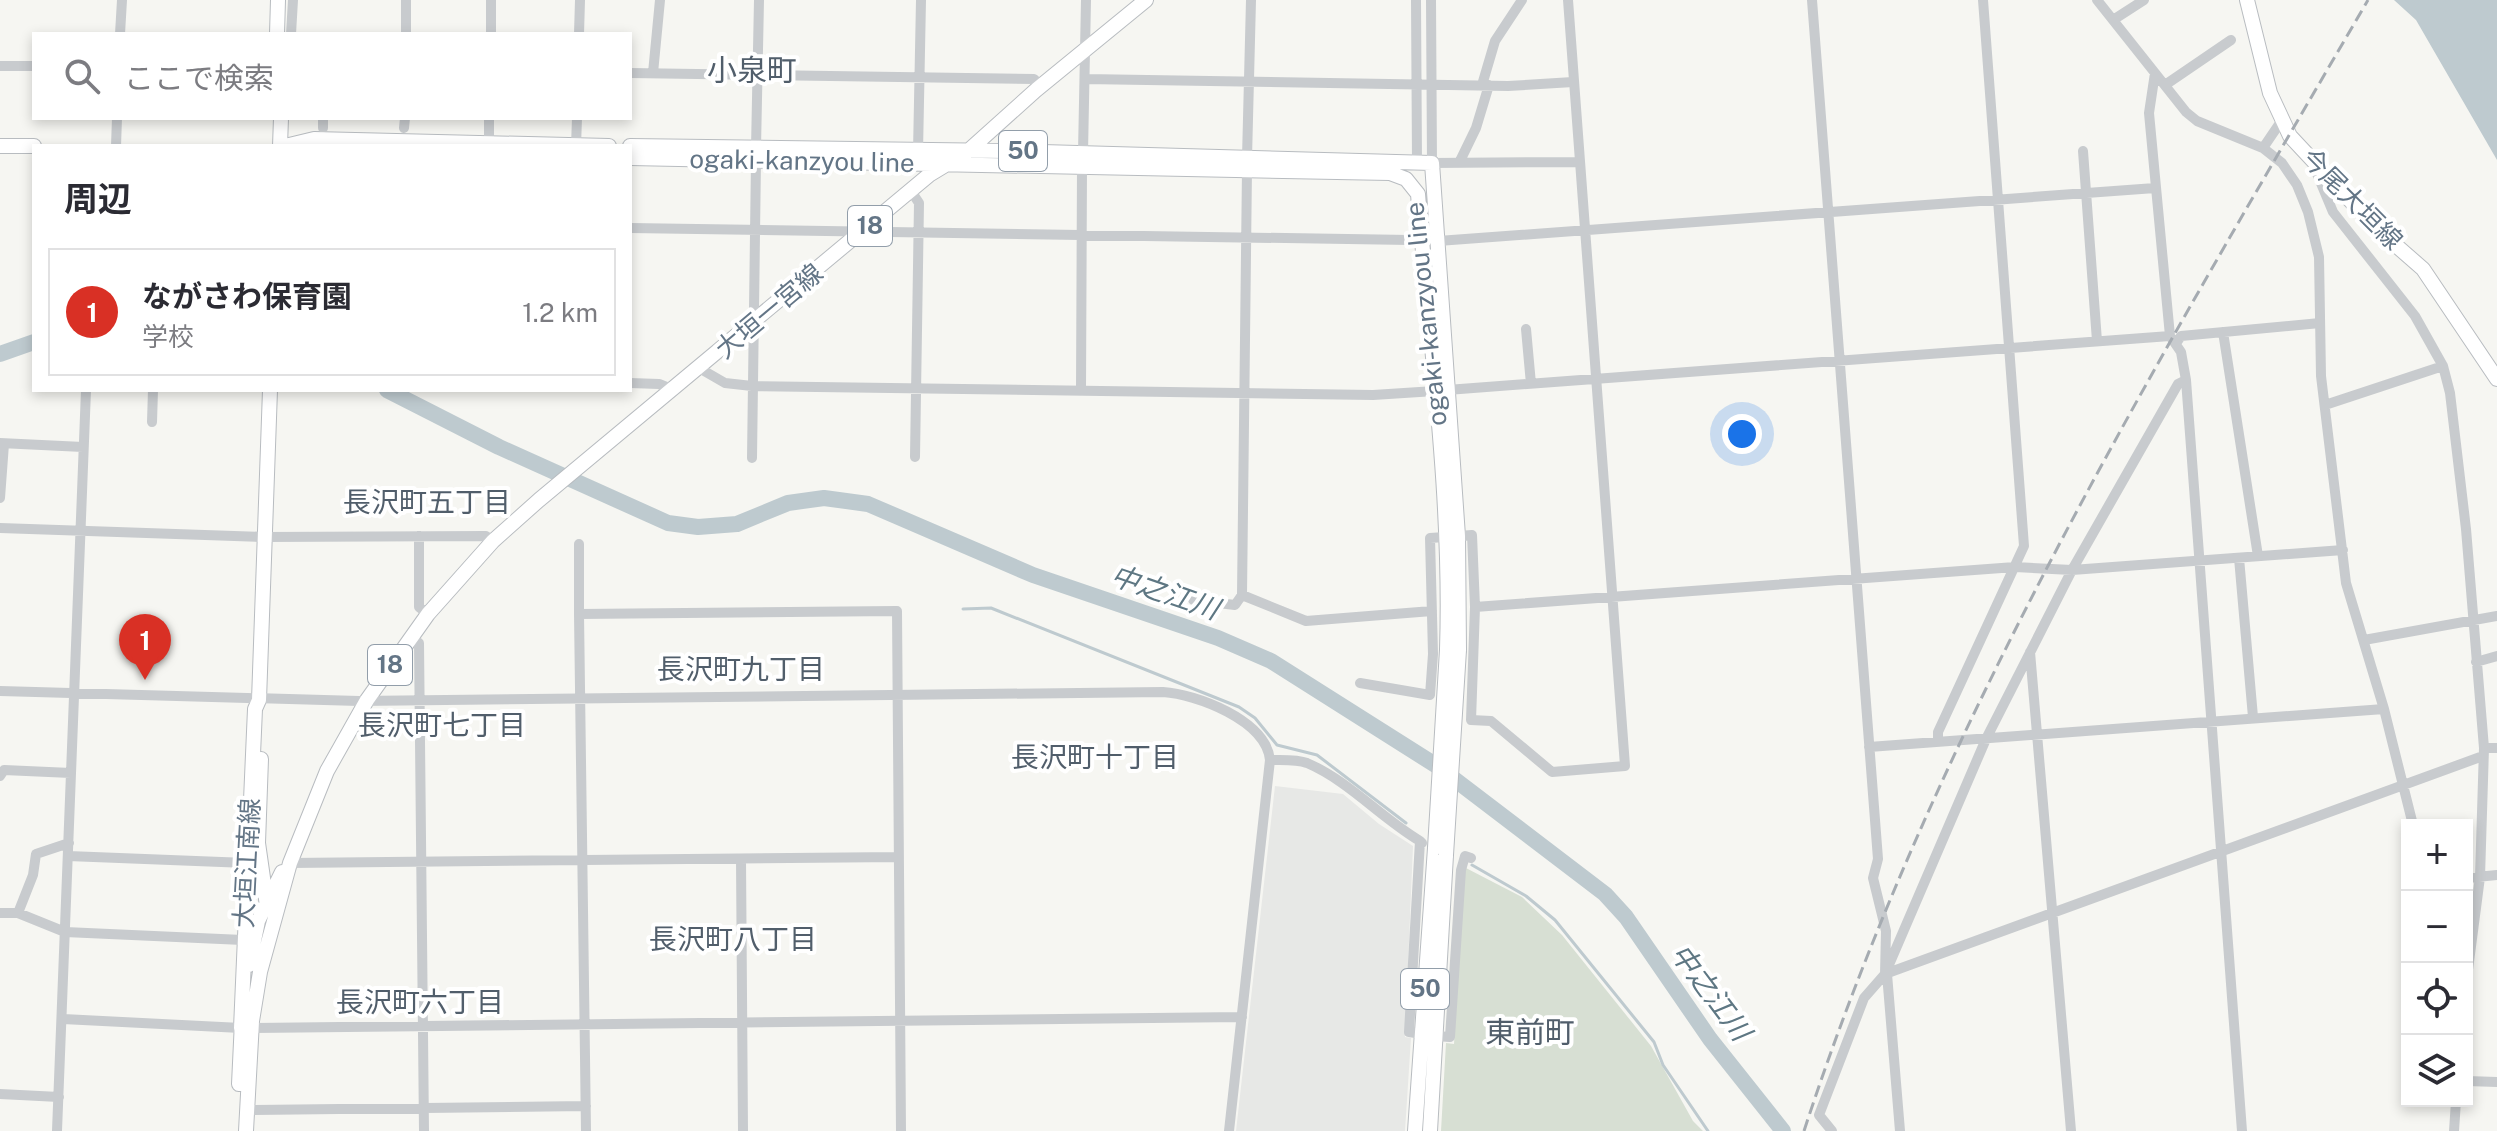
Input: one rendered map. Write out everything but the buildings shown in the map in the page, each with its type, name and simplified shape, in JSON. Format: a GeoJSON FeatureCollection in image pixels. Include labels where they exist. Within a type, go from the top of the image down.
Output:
{"type":"FeatureCollection","features":[{"type":"Feature","properties":{"kind":"main road"},"geometry":{"type":"LineString","coordinates":[[277,32],[278,0]]}},
{"type":"Feature","properties":{"kind":"main road","name":"大垣一宮線"},"geometry":{"type":"LineString","coordinates":[[493,541],[911,191],[967,152],[1041,86],[1146,0]]}},
{"type":"Feature","properties":{"kind":"main road","name":"今尾大垣線"},"geometry":{"type":"LineString","coordinates":[[2247,0],[2266,79],[2282,120],[2313,164],[2375,227],[2423,269],[2497,379]]}},
{"type":"Feature","properties":{"kind":"main road"},"geometry":{"type":"LineString","coordinates":[[281,120],[282,144]]}},
{"type":"Feature","properties":{"kind":"main road"},"geometry":{"type":"LineString","coordinates":[[291,144],[314,139],[518,144]]}},
{"type":"Feature","properties":{"kind":"main road"},"geometry":{"type":"LineString","coordinates":[[0,146],[32,146]]}},
{"type":"Feature","properties":{"kind":"main road","name":"ogaki-kanzyou line"},"geometry":{"type":"LineString","coordinates":[[632,146],[949,162],[1417,162]]}},
{"type":"Feature","properties":{"kind":"main road","name":"ogaki-kanzyou line"},"geometry":{"type":"LineString","coordinates":[[632,158],[967,152],[1083,161]]}},
{"type":"Feature","properties":{"kind":"main road","name":"50"},"geometry":{"type":"LineString","coordinates":[[1390,173],[1417,162],[1432,163]]}},
{"type":"Feature","properties":{"kind":"main road","name":"50"},"geometry":{"type":"LineString","coordinates":[[1417,162],[1418,194]]}},
{"type":"Feature","properties":{"kind":"main road","name":"ogaki-kanzyou line"},"geometry":{"type":"LineString","coordinates":[[1247,163],[1390,173],[1406,179],[1418,194],[1441,391],[1451,537],[1453,650],[1431,847],[1430,1131]]}},
{"type":"Feature","properties":{"kind":"main road","name":"ogaki-kanzyou line"},"geometry":{"type":"LineString","coordinates":[[1432,163],[1438,241],[1441,391]]}},
{"type":"Feature","properties":{"kind":"main road","name":"大垣江南線"},"geometry":{"type":"LineString","coordinates":[[246,1028],[243,940],[255,709],[259,700],[270,392]]}},
{"type":"Feature","properties":{"kind":"main road","name":"18"},"geometry":{"type":"LineString","coordinates":[[246,1131],[246,1028],[290,863],[327,771],[367,700],[411,637],[493,541]]}},
{"type":"Feature","properties":{"kind":"main road","name":"大垣江南線"},"geometry":{"type":"LineString","coordinates":[[259,700],[263,709],[258,843],[267,902],[267,950]]}},
{"type":"Feature","properties":{"kind":"main road","name":"18"},"geometry":{"type":"LineString","coordinates":[[238,1131],[250,957],[258,921],[290,863]]}},
{"type":"Feature","properties":{"kind":"main road","name":"ogaki-kanzyou line"},"geometry":{"type":"LineString","coordinates":[[1415,1131],[1429,1035]]}},
{"type":"Feature","properties":{"kind":"street"},"geometry":{"type":"LineString","coordinates":[[120,32],[122,0]]}},
{"type":"Feature","properties":{"kind":"street"},"geometry":{"type":"LineString","coordinates":[[291,32],[293,0]]}},
{"type":"Feature","properties":{"kind":"street"},"geometry":{"type":"LineString","coordinates":[[406,0],[406,32]]}},
{"type":"Feature","properties":{"kind":"street"},"geometry":{"type":"LineString","coordinates":[[491,0],[491,32]]}},
{"type":"Feature","properties":{"kind":"street"},"geometry":{"type":"LineString","coordinates":[[579,32],[580,0]]}},
{"type":"Feature","properties":{"kind":"street"},"geometry":{"type":"LineString","coordinates":[[653,73],[660,0]]}},
{"type":"Feature","properties":{"kind":"street"},"geometry":{"type":"LineString","coordinates":[[752,458],[759,0]]}},
{"type":"Feature","properties":{"kind":"street"},"geometry":{"type":"LineString","coordinates":[[918,152],[921,0]]}},
{"type":"Feature","properties":{"kind":"street"},"geometry":{"type":"LineString","coordinates":[[1081,391],[1086,0]]}},
{"type":"Feature","properties":{"kind":"street"},"geometry":{"type":"LineString","coordinates":[[1193,600],[1235,605],[1242,595],[1251,0]]}},
{"type":"Feature","properties":{"kind":"street"},"geometry":{"type":"LineString","coordinates":[[1416,0],[1417,162]]}},
{"type":"Feature","properties":{"kind":"street"},"geometry":{"type":"LineString","coordinates":[[1431,0],[1432,163],[1579,162]]}},
{"type":"Feature","properties":{"kind":"street"},"geometry":{"type":"LineString","coordinates":[[1459,163],[1476,128],[1495,41],[1522,0]]}},
{"type":"Feature","properties":{"kind":"street"},"geometry":{"type":"LineString","coordinates":[[1360,683],[1430,695],[1430,538],[1472,535],[1475,607],[1471,720],[1491,721],[1552,772],[1625,766],[1568,0]]}},
{"type":"Feature","properties":{"kind":"street"},"geometry":{"type":"LineString","coordinates":[[1812,0],[1878,859],[1873,878],[1886,931],[1886,974],[1900,1131]]}},
{"type":"Feature","properties":{"kind":"street"},"geometry":{"type":"LineString","coordinates":[[1938,740],[1938,732],[2024,546],[1983,0]]}},
{"type":"Feature","properties":{"kind":"street"},"geometry":{"type":"LineString","coordinates":[[2097,0],[2197,121],[2263,148],[2282,163],[2297,185],[2308,212],[2319,257],[2325,405],[2346,583],[2384,709],[2411,819]]}},
{"type":"Feature","properties":{"kind":"street"},"geometry":{"type":"LineString","coordinates":[[2113,20],[2144,0]]}},
{"type":"Feature","properties":{"kind":"street"},"geometry":{"type":"LineString","coordinates":[[2165,85],[2231,40]]}},
{"type":"Feature","properties":{"kind":"street"},"geometry":{"type":"LineString","coordinates":[[0,66],[32,66]]}},
{"type":"Feature","properties":{"kind":"street"},"geometry":{"type":"LineString","coordinates":[[632,73],[1034,79],[1041,86]]}},
{"type":"Feature","properties":{"kind":"street"},"geometry":{"type":"LineString","coordinates":[[2155,73],[2149,113],[2155,188],[2173,339],[2186,380],[2242,1131]]}},
{"type":"Feature","properties":{"kind":"street"},"geometry":{"type":"LineString","coordinates":[[1085,79],[1486,85],[1573,82]]}},
{"type":"Feature","properties":{"kind":"street"},"geometry":{"type":"LineString","coordinates":[[116,144],[117,120]]}},
{"type":"Feature","properties":{"kind":"street"},"geometry":{"type":"LineString","coordinates":[[489,120],[489,143]]}},
{"type":"Feature","properties":{"kind":"street"},"geometry":{"type":"LineString","coordinates":[[576,144],[577,120]]}},
{"type":"Feature","properties":{"kind":"street"},"geometry":{"type":"LineString","coordinates":[[2263,148],[2282,120]]}},
{"type":"Feature","properties":{"kind":"street"},"geometry":{"type":"LineString","coordinates":[[2083,151],[2097,341]]}},
{"type":"Feature","properties":{"kind":"street"},"geometry":{"type":"LineString","coordinates":[[2313,164],[2333,212],[2398,290],[2443,366],[2462,486],[2483,752],[2480,877],[2469,963]]}},
{"type":"Feature","properties":{"kind":"street"},"geometry":{"type":"LineString","coordinates":[[1438,241],[2155,188]]}},
{"type":"Feature","properties":{"kind":"street"},"geometry":{"type":"LineString","coordinates":[[911,191],[919,203],[915,457]]}},
{"type":"Feature","properties":{"kind":"street"},"geometry":{"type":"LineString","coordinates":[[632,228],[1410,240]]}},
{"type":"Feature","properties":{"kind":"street"},"geometry":{"type":"LineString","coordinates":[[699,368],[725,383],[752,386],[1373,395],[2097,341],[2173,339],[2320,323]]}},
{"type":"Feature","properties":{"kind":"street"},"geometry":{"type":"LineString","coordinates":[[1526,329],[1531,384]]}},
{"type":"Feature","properties":{"kind":"street"},"geometry":{"type":"LineString","coordinates":[[2223,332],[2230,393],[2258,556]]}},
{"type":"Feature","properties":{"kind":"street"},"geometry":{"type":"LineString","coordinates":[[2325,405],[2443,366]]}},
{"type":"Feature","properties":{"kind":"street"},"geometry":{"type":"LineString","coordinates":[[1832,1131],[1819,1115],[1864,998],[1886,974],[1986,739],[2072,570],[2178,384],[2186,380]]}},
{"type":"Feature","properties":{"kind":"street"},"geometry":{"type":"LineString","coordinates":[[632,383],[659,384],[674,390]]}},
{"type":"Feature","properties":{"kind":"street"},"geometry":{"type":"LineString","coordinates":[[57,1131],[86,392]]}},
{"type":"Feature","properties":{"kind":"street"},"geometry":{"type":"LineString","coordinates":[[152,422],[153,392]]}},
{"type":"Feature","properties":{"kind":"street"},"geometry":{"type":"LineString","coordinates":[[0,498],[2,444],[83,447]]}},
{"type":"Feature","properties":{"kind":"street"},"geometry":{"type":"LineString","coordinates":[[0,528],[80,534],[486,536],[493,541]]}},
{"type":"Feature","properties":{"kind":"street"},"geometry":{"type":"LineString","coordinates":[[419,536],[419,607],[428,614]]}},
{"type":"Feature","properties":{"kind":"street"},"geometry":{"type":"LineString","coordinates":[[579,544],[586,1131]]}},
{"type":"Feature","properties":{"kind":"street"},"geometry":{"type":"LineString","coordinates":[[1475,607],[2015,567],[2072,570],[2343,550]]}},
{"type":"Feature","properties":{"kind":"street"},"geometry":{"type":"LineString","coordinates":[[2239,558],[2253,717]]}},
{"type":"Feature","properties":{"kind":"street"},"geometry":{"type":"LineString","coordinates":[[1242,595],[1306,621],[1432,611]]}},
{"type":"Feature","properties":{"kind":"street"},"geometry":{"type":"LineString","coordinates":[[579,614],[897,611],[901,1131]]}},
{"type":"Feature","properties":{"kind":"street"},"geometry":{"type":"LineString","coordinates":[[2364,640],[2497,616]]}},
{"type":"Feature","properties":{"kind":"street"},"geometry":{"type":"LineString","coordinates":[[411,637],[419,643],[424,1131]]}},
{"type":"Feature","properties":{"kind":"street"},"geometry":{"type":"LineString","coordinates":[[2030,652],[2040,734],[2071,1131]]}},
{"type":"Feature","properties":{"kind":"street"},"geometry":{"type":"LineString","coordinates":[[2476,662],[2497,656]]}},
{"type":"Feature","properties":{"kind":"street"},"geometry":{"type":"LineString","coordinates":[[0,691],[259,700],[1187,693],[1226,710],[1251,729],[1269,751],[1270,760],[1229,1131]]}},
{"type":"Feature","properties":{"kind":"street"},"geometry":{"type":"LineString","coordinates":[[1869,747],[2384,709]]}},
{"type":"Feature","properties":{"kind":"street"},"geometry":{"type":"LineString","coordinates":[[1886,974],[2219,850],[2403,787],[2497,748]]}},
{"type":"Feature","properties":{"kind":"street"},"geometry":{"type":"LineString","coordinates":[[1270,760],[1305,762],[1363,798],[1390,823],[1431,847],[1409,1032],[1450,1037],[1461,870],[1465,856],[1471,858]]}},
{"type":"Feature","properties":{"kind":"street"},"geometry":{"type":"LineString","coordinates":[[0,766],[0,774],[71,773]]}},
{"type":"Feature","properties":{"kind":"street"},"geometry":{"type":"LineString","coordinates":[[18,913],[33,875],[36,854],[69,843]]}},
{"type":"Feature","properties":{"kind":"street"},"geometry":{"type":"LineString","coordinates":[[68,856],[247,863]]}},
{"type":"Feature","properties":{"kind":"street"},"geometry":{"type":"LineString","coordinates":[[290,863],[899,857]]}},
{"type":"Feature","properties":{"kind":"street"},"geometry":{"type":"LineString","coordinates":[[741,859],[743,1131]]}},
{"type":"Feature","properties":{"kind":"street"},"geometry":{"type":"LineString","coordinates":[[2473,878],[2497,875]]}},
{"type":"Feature","properties":{"kind":"street"},"geometry":{"type":"LineString","coordinates":[[0,913],[18,913],[65,932],[243,940]]}},
{"type":"Feature","properties":{"kind":"street"},"geometry":{"type":"LineString","coordinates":[[63,1019],[246,1028],[1242,1017]]}},
{"type":"Feature","properties":{"kind":"street"},"geometry":{"type":"LineString","coordinates":[[2473,1081],[2497,1082]]}},
{"type":"Feature","properties":{"kind":"street"},"geometry":{"type":"LineString","coordinates":[[0,1094],[59,1097]]}},
{"type":"Feature","properties":{"kind":"street"},"geometry":{"type":"LineString","coordinates":[[247,1110],[586,1106]]}},
{"type":"Feature","properties":{"kind":"street"},"geometry":{"type":"LineString","coordinates":[[2454,1131],[2456,1107]]}},
{"type":"Feature","properties":{"kind":"shaded area"},"geometry":{"type":"Polygon","coordinates":[[[2394,0],[2497,0],[2497,160],[2416,20],[2394,0]]]}},
{"type":"Feature","properties":{"kind":"shaded area"},"geometry":{"type":"Polygon","coordinates":[[[1275,786],[1343,794],[1379,824],[1413,846],[1405,1037],[1411,1038],[1405,1131],[1236,1131],[1275,786]]]}},
{"type":"Feature","properties":{"kind":"shaded area"},"geometry":{"type":"Polygon","coordinates":[[[1464,867],[1522,897],[1562,935],[1651,1046],[1693,1121],[1703,1131],[1441,1131],[1446,1043],[1454,1044],[1464,867]]]}},
{"type":"Feature","properties":{"kind":"waterway","name":"中之江川"},"geometry":{"type":"LineString","coordinates":[[0,354],[32,343]]}},
{"type":"Feature","properties":{"kind":"waterway","name":"中之江川"},"geometry":{"type":"LineString","coordinates":[[391,392],[499,447],[668,523],[698,527],[737,524],[788,503],[824,498],[868,504],[1033,575],[1218,638],[1271,661],[1437,766],[1605,894],[1626,917],[1710,1039],[1783,1131]]}},
{"type":"Feature","properties":{"kind":"waterway"},"geometry":{"type":"LineString","coordinates":[[963,609],[991,608],[1239,707],[1255,718],[1277,745],[1317,755],[1406,823]]}},
{"type":"Feature","properties":{"kind":"waterway"},"geometry":{"type":"LineString","coordinates":[[1472,865],[1526,896],[1555,920],[1654,1042],[1663,1065],[1708,1131]]}},
{"type":"Feature","properties":{"kind":"railway"},"geometry":{"type":"LineString","coordinates":[[1804,1131],[1857,982],[1918,836],[1984,692],[2131,412],[2368,0]]}},
{"type":"Feature","properties":{"kind":"place","name":"ながさわ保育園"},"geometry":{"type":"Point","coordinates":[145,680]}},
{"type":"Feature","properties":{"kind":"district","name":"小泉町"},"geometry":{"type":"Point","coordinates":[752,71]}},
{"type":"Feature","properties":{"kind":"district","name":"長沢町五丁目"},"geometry":{"type":"Point","coordinates":[427,502]}},
{"type":"Feature","properties":{"kind":"district","name":"長沢町九丁目"},"geometry":{"type":"Point","coordinates":[741,669]}},
{"type":"Feature","properties":{"kind":"district","name":"長沢町七丁目"},"geometry":{"type":"Point","coordinates":[442,725]}},
{"type":"Feature","properties":{"kind":"district","name":"長沢町十丁目"},"geometry":{"type":"Point","coordinates":[1095,757]}},
{"type":"Feature","properties":{"kind":"district","name":"長沢町八丁目"},"geometry":{"type":"Point","coordinates":[733,939]}},
{"type":"Feature","properties":{"kind":"district","name":"長沢町六丁目"},"geometry":{"type":"Point","coordinates":[420,1002]}},
{"type":"Feature","properties":{"kind":"district","name":"東前町"},"geometry":{"type":"Point","coordinates":[1530,1033]}}]}
